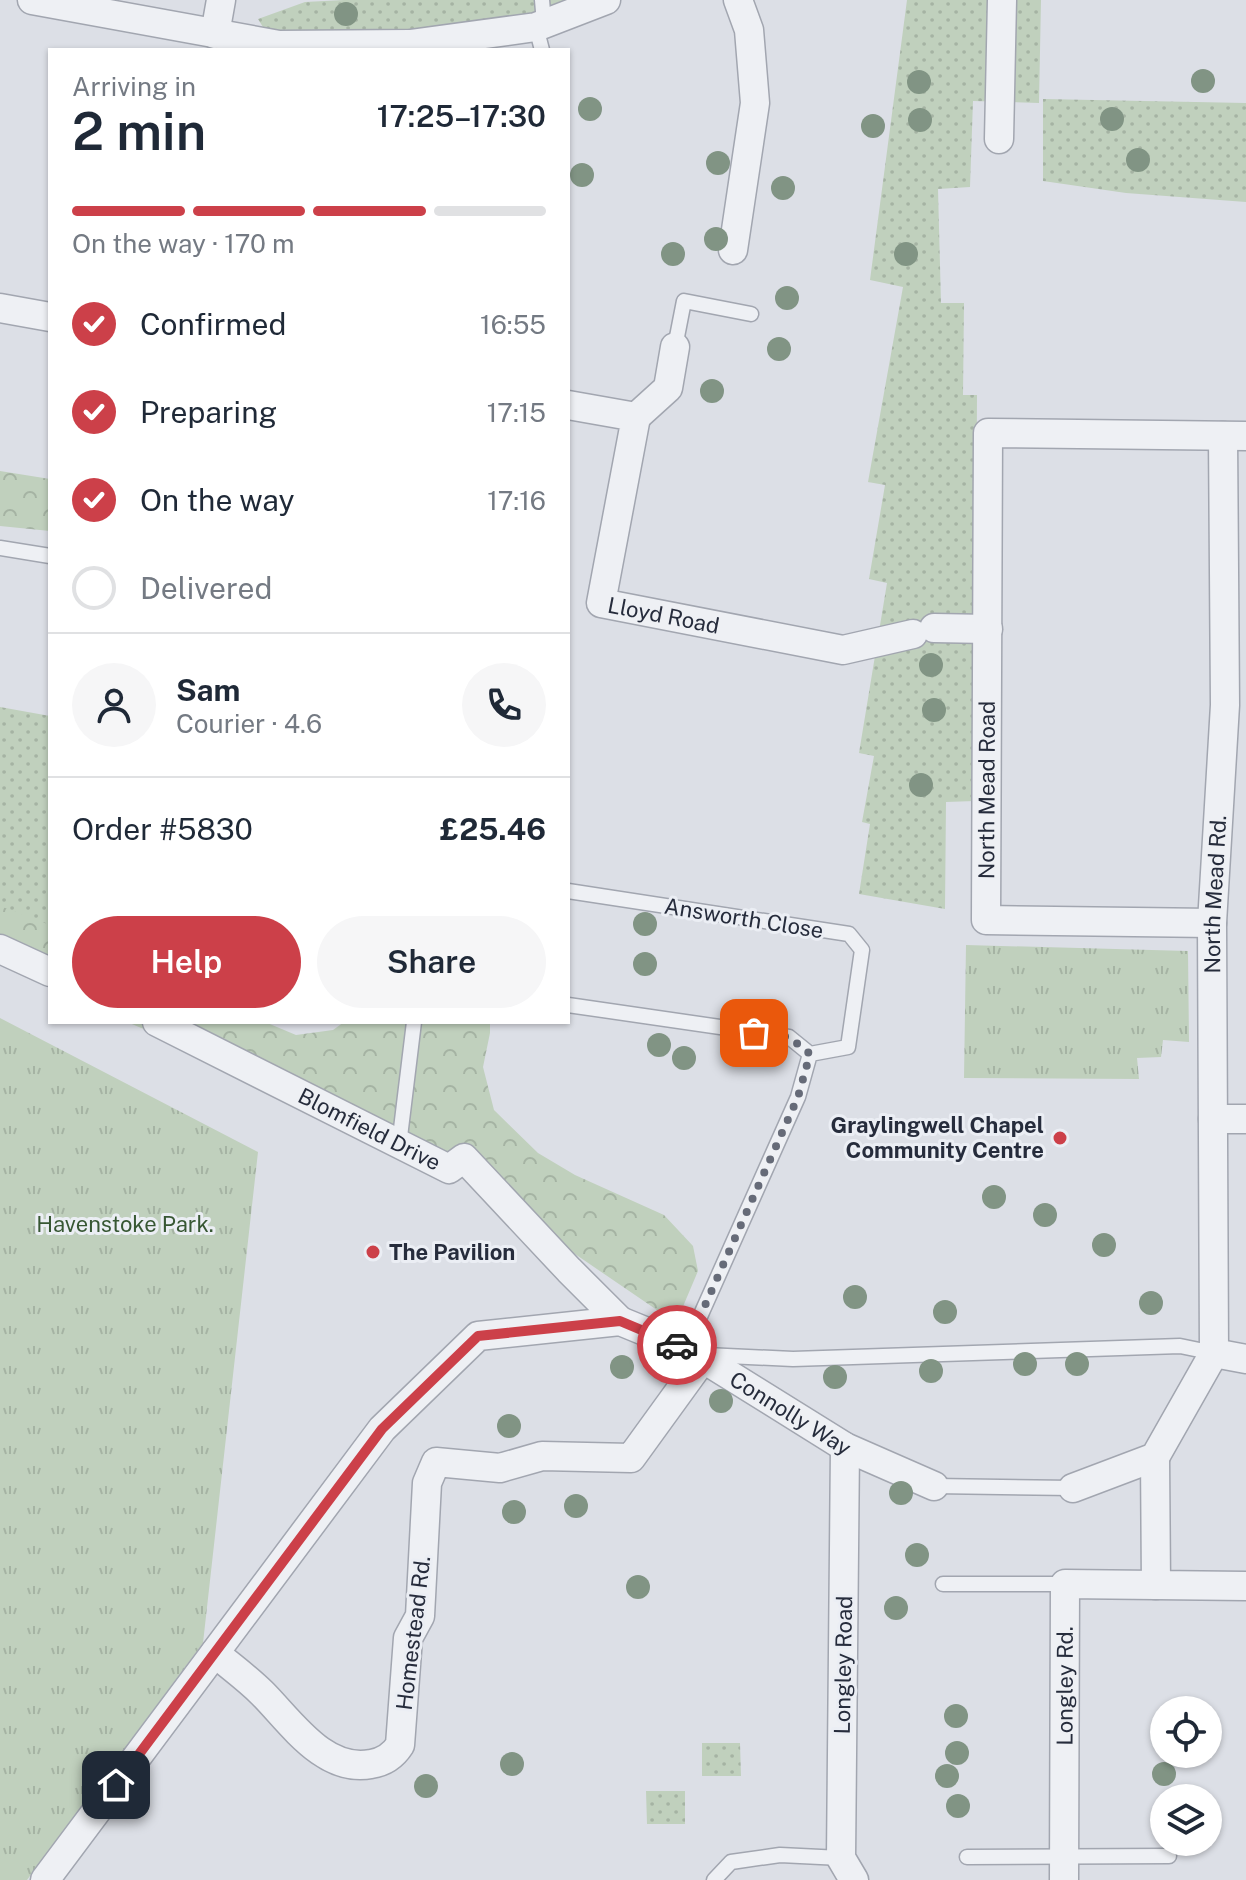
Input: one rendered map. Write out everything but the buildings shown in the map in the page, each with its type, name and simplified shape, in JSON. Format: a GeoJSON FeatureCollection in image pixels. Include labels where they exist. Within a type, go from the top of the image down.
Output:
{"type":"FeatureCollection","features":[{"type":"Feature","properties":{"kind":"street"},"geometry":{"type":"LineString","coordinates":[[32,0],[214,42],[279,45],[410,44],[541,25],[606,0]]}},
{"type":"Feature","properties":{"kind":"street"},"geometry":{"type":"LineString","coordinates":[[214,42],[221,0]]}},
{"type":"Feature","properties":{"kind":"street"},"geometry":{"type":"LineString","coordinates":[[733,250],[755,103],[749,30],[738,0]]}},
{"type":"Feature","properties":{"kind":"street"},"geometry":{"type":"LineString","coordinates":[[999,139],[1002,0]]}},
{"type":"Feature","properties":{"kind":"street"},"geometry":{"type":"LineString","coordinates":[[0,308],[48,317]]}},
{"type":"Feature","properties":{"kind":"street"},"geometry":{"type":"LineString","coordinates":[[570,405],[636,417],[668,388],[675,347]]}},
{"type":"Feature","properties":{"kind":"street","name":"Lloyd Road"},"geometry":{"type":"LineString","coordinates":[[636,417],[601,603],[843,650],[924,631],[988,629]]}},
{"type":"Feature","properties":{"kind":"street","name":"North Mead Rd."},"geometry":{"type":"LineString","coordinates":[[988,433],[1235,436],[1235,705],[1212,923],[1214,1353]]}},
{"type":"Feature","properties":{"kind":"street","name":"North Mead Road"},"geometry":{"type":"LineString","coordinates":[[988,433],[986,920],[1212,923]]}},
{"type":"Feature","properties":{"kind":"street"},"geometry":{"type":"LineString","coordinates":[[0,949],[48,971]]}},
{"type":"Feature","properties":{"kind":"street","name":"Blomfield Drive"},"geometry":{"type":"LineString","coordinates":[[161,1024],[449,1169],[464,1158],[620,1321]]}},
{"type":"Feature","properties":{"kind":"street"},"geometry":{"type":"LineString","coordinates":[[1213,1119],[1246,1119]]}},
{"type":"Feature","properties":{"kind":"street","name":"Connolly Way"},"geometry":{"type":"LineString","coordinates":[[45,1880],[382,1429],[478,1336],[620,1321],[694,1354],[845,1447],[934,1486]]}},
{"type":"Feature","properties":{"kind":"street"},"geometry":{"type":"LineString","coordinates":[[1156,1585],[1155,1457],[1214,1353],[1246,1359]]}},
{"type":"Feature","properties":{"kind":"street","name":"Homestead Rd."},"geometry":{"type":"LineString","coordinates":[[215,1653],[259,1690],[321,1752],[339,1762],[361,1766],[381,1762],[395,1754],[400,1745],[408,1638],[420,1616],[427,1483],[436,1462],[500,1468],[542,1456],[631,1458],[694,1354]]}},
{"type":"Feature","properties":{"kind":"street","name":"Longley Road"},"geometry":{"type":"LineString","coordinates":[[845,1447],[848,1869]]}},
{"type":"Feature","properties":{"kind":"street","name":"Connolly Way"},"geometry":{"type":"LineString","coordinates":[[1073,1488],[1155,1457]]}},
{"type":"Feature","properties":{"kind":"street"},"geometry":{"type":"LineString","coordinates":[[1065,1584],[1246,1586]]}},
{"type":"Feature","properties":{"kind":"street","name":"Longley Rd."},"geometry":{"type":"LineString","coordinates":[[1064,1868],[1065,1584]]}},
{"type":"Feature","properties":{"kind":"lane"},"geometry":{"type":"LineString","coordinates":[[675,347],[684,301],[751,314]]}},
{"type":"Feature","properties":{"kind":"lane"},"geometry":{"type":"LineString","coordinates":[[0,548],[48,556]]}},
{"type":"Feature","properties":{"kind":"lane","name":"Answorth Close"},"geometry":{"type":"LineString","coordinates":[[570,891],[849,934],[862,950],[848,1047],[810,1054]]}},
{"type":"Feature","properties":{"kind":"lane"},"geometry":{"type":"LineString","coordinates":[[570,1005],[789,1037],[810,1054],[798,1097],[694,1354],[793,1359],[1180,1346],[1214,1353]]}},
{"type":"Feature","properties":{"kind":"lane"},"geometry":{"type":"LineString","coordinates":[[399,1145],[414,1024]]}},
{"type":"Feature","properties":{"kind":"lane","name":"Connolly Way"},"geometry":{"type":"LineString","coordinates":[[934,1486],[1073,1488]]}},
{"type":"Feature","properties":{"kind":"lane"},"geometry":{"type":"LineString","coordinates":[[943,1584],[1065,1584]]}},
{"type":"Feature","properties":{"kind":"lane"},"geometry":{"type":"LineString","coordinates":[[714,1880],[731,1862],[780,1855],[848,1869]]}},
{"type":"Feature","properties":{"kind":"lane"},"geometry":{"type":"LineString","coordinates":[[967,1857],[1064,1868],[1169,1856]]}},
{"type":"Feature","properties":{"kind":"green space"},"geometry":{"type":"Polygon","coordinates":[[[587,0],[535,16],[410,36],[266,32],[258,19],[305,2],[587,0]]]}},
{"type":"Feature","properties":{"kind":"green space"},"geometry":{"type":"Polygon","coordinates":[[[907,0],[1041,0],[1039,103],[973,101],[970,187],[938,189],[941,303],[964,303],[963,395],[977,395],[975,801],[946,802],[945,909],[859,894],[870,824],[862,822],[874,756],[859,753],[887,583],[869,579],[885,485],[868,482],[903,287],[870,280],[907,0]]]}},
{"type":"Feature","properties":{"kind":"green space"},"geometry":{"type":"Polygon","coordinates":[[[1043,99],[1246,103],[1246,202],[1126,193],[1043,181],[1043,99]]]}},
{"type":"Feature","properties":{"kind":"green space"},"geometry":{"type":"Polygon","coordinates":[[[0,471],[48,479],[48,531],[0,526],[0,471]]]}},
{"type":"Feature","properties":{"kind":"green space"},"geometry":{"type":"Polygon","coordinates":[[[0,707],[48,716],[48,983],[0,959],[0,707]]]}},
{"type":"Feature","properties":{"kind":"green space"},"geometry":{"type":"Polygon","coordinates":[[[0,906],[48,924],[48,983],[0,959],[0,906]]]}},
{"type":"Feature","properties":{"kind":"green space"},"geometry":{"type":"Polygon","coordinates":[[[966,945],[1188,951],[1189,1042],[1163,1040],[1161,1057],[1137,1058],[1139,1079],[964,1078],[966,945]]]}},
{"type":"Feature","properties":{"kind":"green space","name":"Havenstoke Park."},"geometry":{"type":"Polygon","coordinates":[[[0,1018],[258,1152],[203,1643],[27,1880],[0,1880],[0,1018]]]}},
{"type":"Feature","properties":{"kind":"green space"},"geometry":{"type":"Polygon","coordinates":[[[132,1024],[270,1024],[296,1035],[333,1030],[341,1024],[490,1024],[483,1067],[494,1110],[538,1153],[575,1175],[664,1215],[693,1246],[698,1271],[676,1323],[408,1140],[132,1024]]]}},
{"type":"Feature","properties":{"kind":"green space"},"geometry":{"type":"Polygon","coordinates":[[[702,1743],[740,1743],[741,1776],[702,1776],[702,1743]]]}},
{"type":"Feature","properties":{"kind":"green space"},"geometry":{"type":"Polygon","coordinates":[[[646,1791],[685,1791],[685,1824],[647,1824],[646,1791]]]}},
{"type":"Feature","properties":{"kind":"way so far"},"geometry":{"type":"LineString","coordinates":[[677,1345],[686,1348],[798,1097],[810,1054],[789,1037],[754,1033]]}},
{"type":"Feature","properties":{"kind":"place","name":"Graylingwell Chapel Community Centre"},"geometry":{"type":"Point","coordinates":[1060,1138]}},
{"type":"Feature","properties":{"kind":"place","name":"The Pavilion"},"geometry":{"type":"Point","coordinates":[373,1252]}},
{"type":"Feature","properties":{"kind":"route"},"geometry":{"type":"LineString","coordinates":[[116,1785],[382,1429],[478,1336],[620,1321],[677,1345]]}}]}
